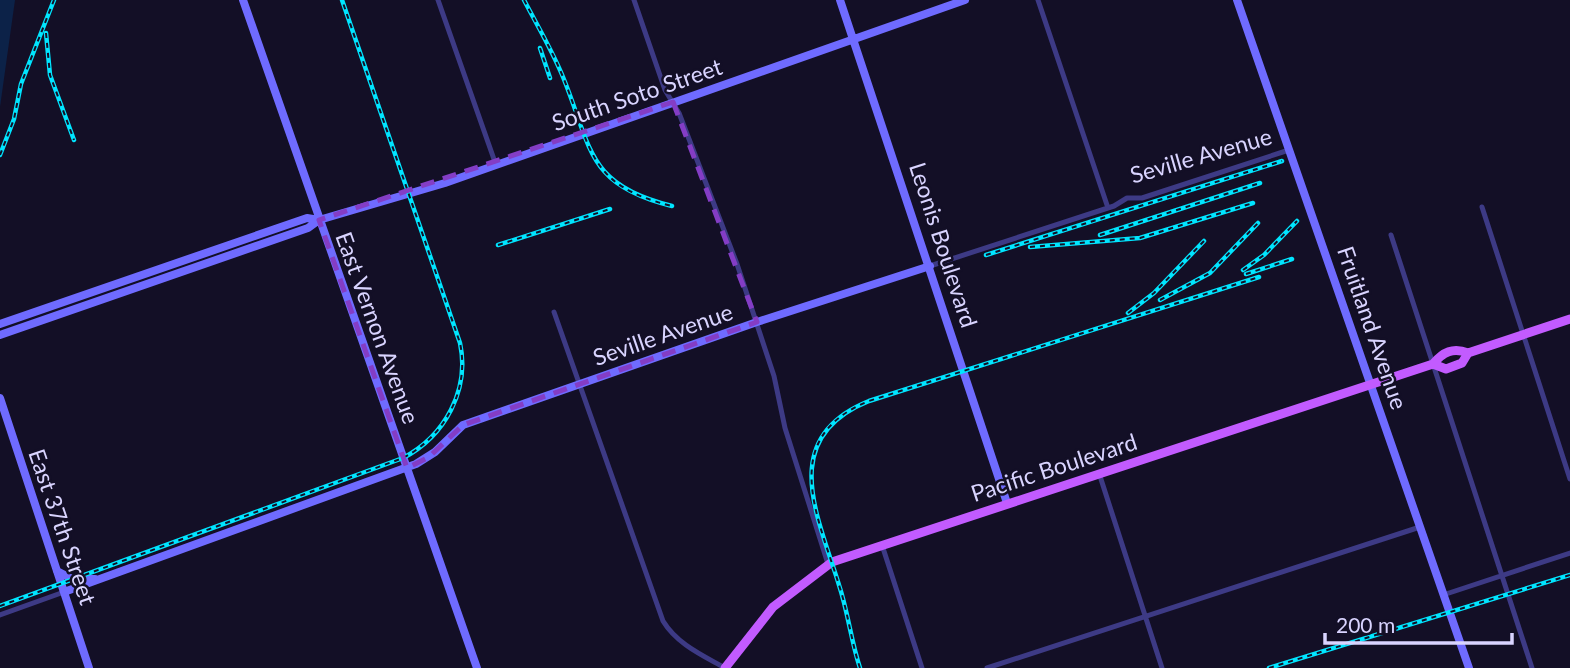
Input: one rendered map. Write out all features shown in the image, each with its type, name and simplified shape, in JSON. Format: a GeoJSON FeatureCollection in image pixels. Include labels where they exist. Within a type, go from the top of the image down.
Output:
{"type":"FeatureCollection","features":[{"type":"Feature","properties":{"kind":"main road","name":"Pacific Boulevard"},"geometry":{"type":"LineString","coordinates":[[1433,364],[1446,369],[1462,363],[1468,353],[1570,319]]}},
{"type":"Feature","properties":{"kind":"main road","name":"Pacific Boulevard"},"geometry":{"type":"LineString","coordinates":[[725,668],[773,607],[828,564],[881,544],[1433,364],[1441,355],[1458,349],[1468,353]]}},
{"type":"Feature","properties":{"kind":"street","name":"East Vernon Avenue"},"geometry":{"type":"LineString","coordinates":[[243,0],[477,668]]}},
{"type":"Feature","properties":{"kind":"street"},"geometry":{"type":"LineString","coordinates":[[438,0],[496,165]]}},
{"type":"Feature","properties":{"kind":"street"},"geometry":{"type":"LineString","coordinates":[[634,0],[665,90],[692,146],[757,322],[774,376],[785,428],[828,564]]}},
{"type":"Feature","properties":{"kind":"street","name":"Leonis Boulevard"},"geometry":{"type":"LineString","coordinates":[[840,0],[1007,503]]}},
{"type":"Feature","properties":{"kind":"street","name":"South Soto Street"},"geometry":{"type":"LineString","coordinates":[[0,335],[308,228],[319,220],[496,165],[965,0]]}},
{"type":"Feature","properties":{"kind":"street"},"geometry":{"type":"LineString","coordinates":[[1038,0],[1108,208]]}},
{"type":"Feature","properties":{"kind":"street","name":"Fruitland Avenue"},"geometry":{"type":"LineString","coordinates":[[1237,0],[1469,668]]}},
{"type":"Feature","properties":{"kind":"street","name":"Seville Avenue"},"geometry":{"type":"LineString","coordinates":[[64,592],[407,468],[426,459],[463,425],[757,322],[1108,208],[1127,198],[1142,198],[1289,150]]}},
{"type":"Feature","properties":{"kind":"street"},"geometry":{"type":"LineString","coordinates":[[1482,207],[1570,479]]}},
{"type":"Feature","properties":{"kind":"street","name":"South Soto Street"},"geometry":{"type":"LineString","coordinates":[[0,324],[307,218],[319,220]]}},
{"type":"Feature","properties":{"kind":"street"},"geometry":{"type":"LineString","coordinates":[[1391,234],[1532,668]]}},
{"type":"Feature","properties":{"kind":"street"},"geometry":{"type":"LineString","coordinates":[[183,261],[186,271]]}},
{"type":"Feature","properties":{"kind":"street"},"geometry":{"type":"LineString","coordinates":[[554,312],[663,621],[681,642],[725,668]]}},
{"type":"Feature","properties":{"kind":"street","name":"East 37th Street"},"geometry":{"type":"LineString","coordinates":[[0,398],[89,668]]}},
{"type":"Feature","properties":{"kind":"street"},"geometry":{"type":"LineString","coordinates":[[1099,473],[1162,668]]}},
{"type":"Feature","properties":{"kind":"street"},"geometry":{"type":"LineString","coordinates":[[987,668],[1420,527]]}},
{"type":"Feature","properties":{"kind":"street"},"geometry":{"type":"LineString","coordinates":[[881,544],[922,668]]}},
{"type":"Feature","properties":{"kind":"street"},"geometry":{"type":"LineString","coordinates":[[1443,595],[1570,553]]}},
{"type":"Feature","properties":{"kind":"street"},"geometry":{"type":"LineString","coordinates":[[57,571],[76,579],[101,579]]}},
{"type":"Feature","properties":{"kind":"street"},"geometry":{"type":"LineString","coordinates":[[0,615],[64,592]]}},
{"type":"Feature","properties":{"kind":"highlighted area"},"geometry":{"type":"Polygon","coordinates":[[[673,102],[757,322],[463,425],[429,457],[407,468],[319,220],[673,102]]]}},
{"type":"Feature","properties":{"kind":"water"},"geometry":{"type":"Polygon","coordinates":[[[0,0],[15,0],[0,107],[0,0]]]}},
{"type":"Feature","properties":{"kind":"railway"},"geometry":{"type":"LineString","coordinates":[[0,155],[14,119],[21,84],[54,0]]}},
{"type":"Feature","properties":{"kind":"railway"},"geometry":{"type":"LineString","coordinates":[[0,606],[403,458],[431,437],[451,410],[461,378],[460,343],[342,0]]}},
{"type":"Feature","properties":{"kind":"railway"},"geometry":{"type":"LineString","coordinates":[[524,0],[559,67],[596,160],[607,175],[623,187],[672,206]]}},
{"type":"Feature","properties":{"kind":"railway"},"geometry":{"type":"LineString","coordinates":[[46,33],[50,75],[74,140]]}},
{"type":"Feature","properties":{"kind":"railway"},"geometry":{"type":"LineString","coordinates":[[540,48],[550,78]]}},
{"type":"Feature","properties":{"kind":"railway"},"geometry":{"type":"LineString","coordinates":[[986,255],[1282,161]]}},
{"type":"Feature","properties":{"kind":"railway"},"geometry":{"type":"LineString","coordinates":[[1100,235],[1260,183]]}},
{"type":"Feature","properties":{"kind":"railway"},"geometry":{"type":"LineString","coordinates":[[1030,247],[1140,238],[1253,203]]}},
{"type":"Feature","properties":{"kind":"railway"},"geometry":{"type":"LineString","coordinates":[[498,245],[610,209]]}},
{"type":"Feature","properties":{"kind":"railway"},"geometry":{"type":"LineString","coordinates":[[1243,270],[1264,255],[1297,221]]}},
{"type":"Feature","properties":{"kind":"railway"},"geometry":{"type":"LineString","coordinates":[[1160,300],[1210,273],[1258,223]]}},
{"type":"Feature","properties":{"kind":"railway"},"geometry":{"type":"LineString","coordinates":[[1128,313],[1154,293],[1204,241]]}},
{"type":"Feature","properties":{"kind":"railway"},"geometry":{"type":"LineString","coordinates":[[1246,274],[1292,259]]}},
{"type":"Feature","properties":{"kind":"railway"},"geometry":{"type":"LineString","coordinates":[[860,668],[842,595],[815,506],[812,481],[814,457],[823,436],[840,417],[869,401],[1259,277]]}},
{"type":"Feature","properties":{"kind":"railway"},"geometry":{"type":"LineString","coordinates":[[1269,668],[1570,575]]}}]}
